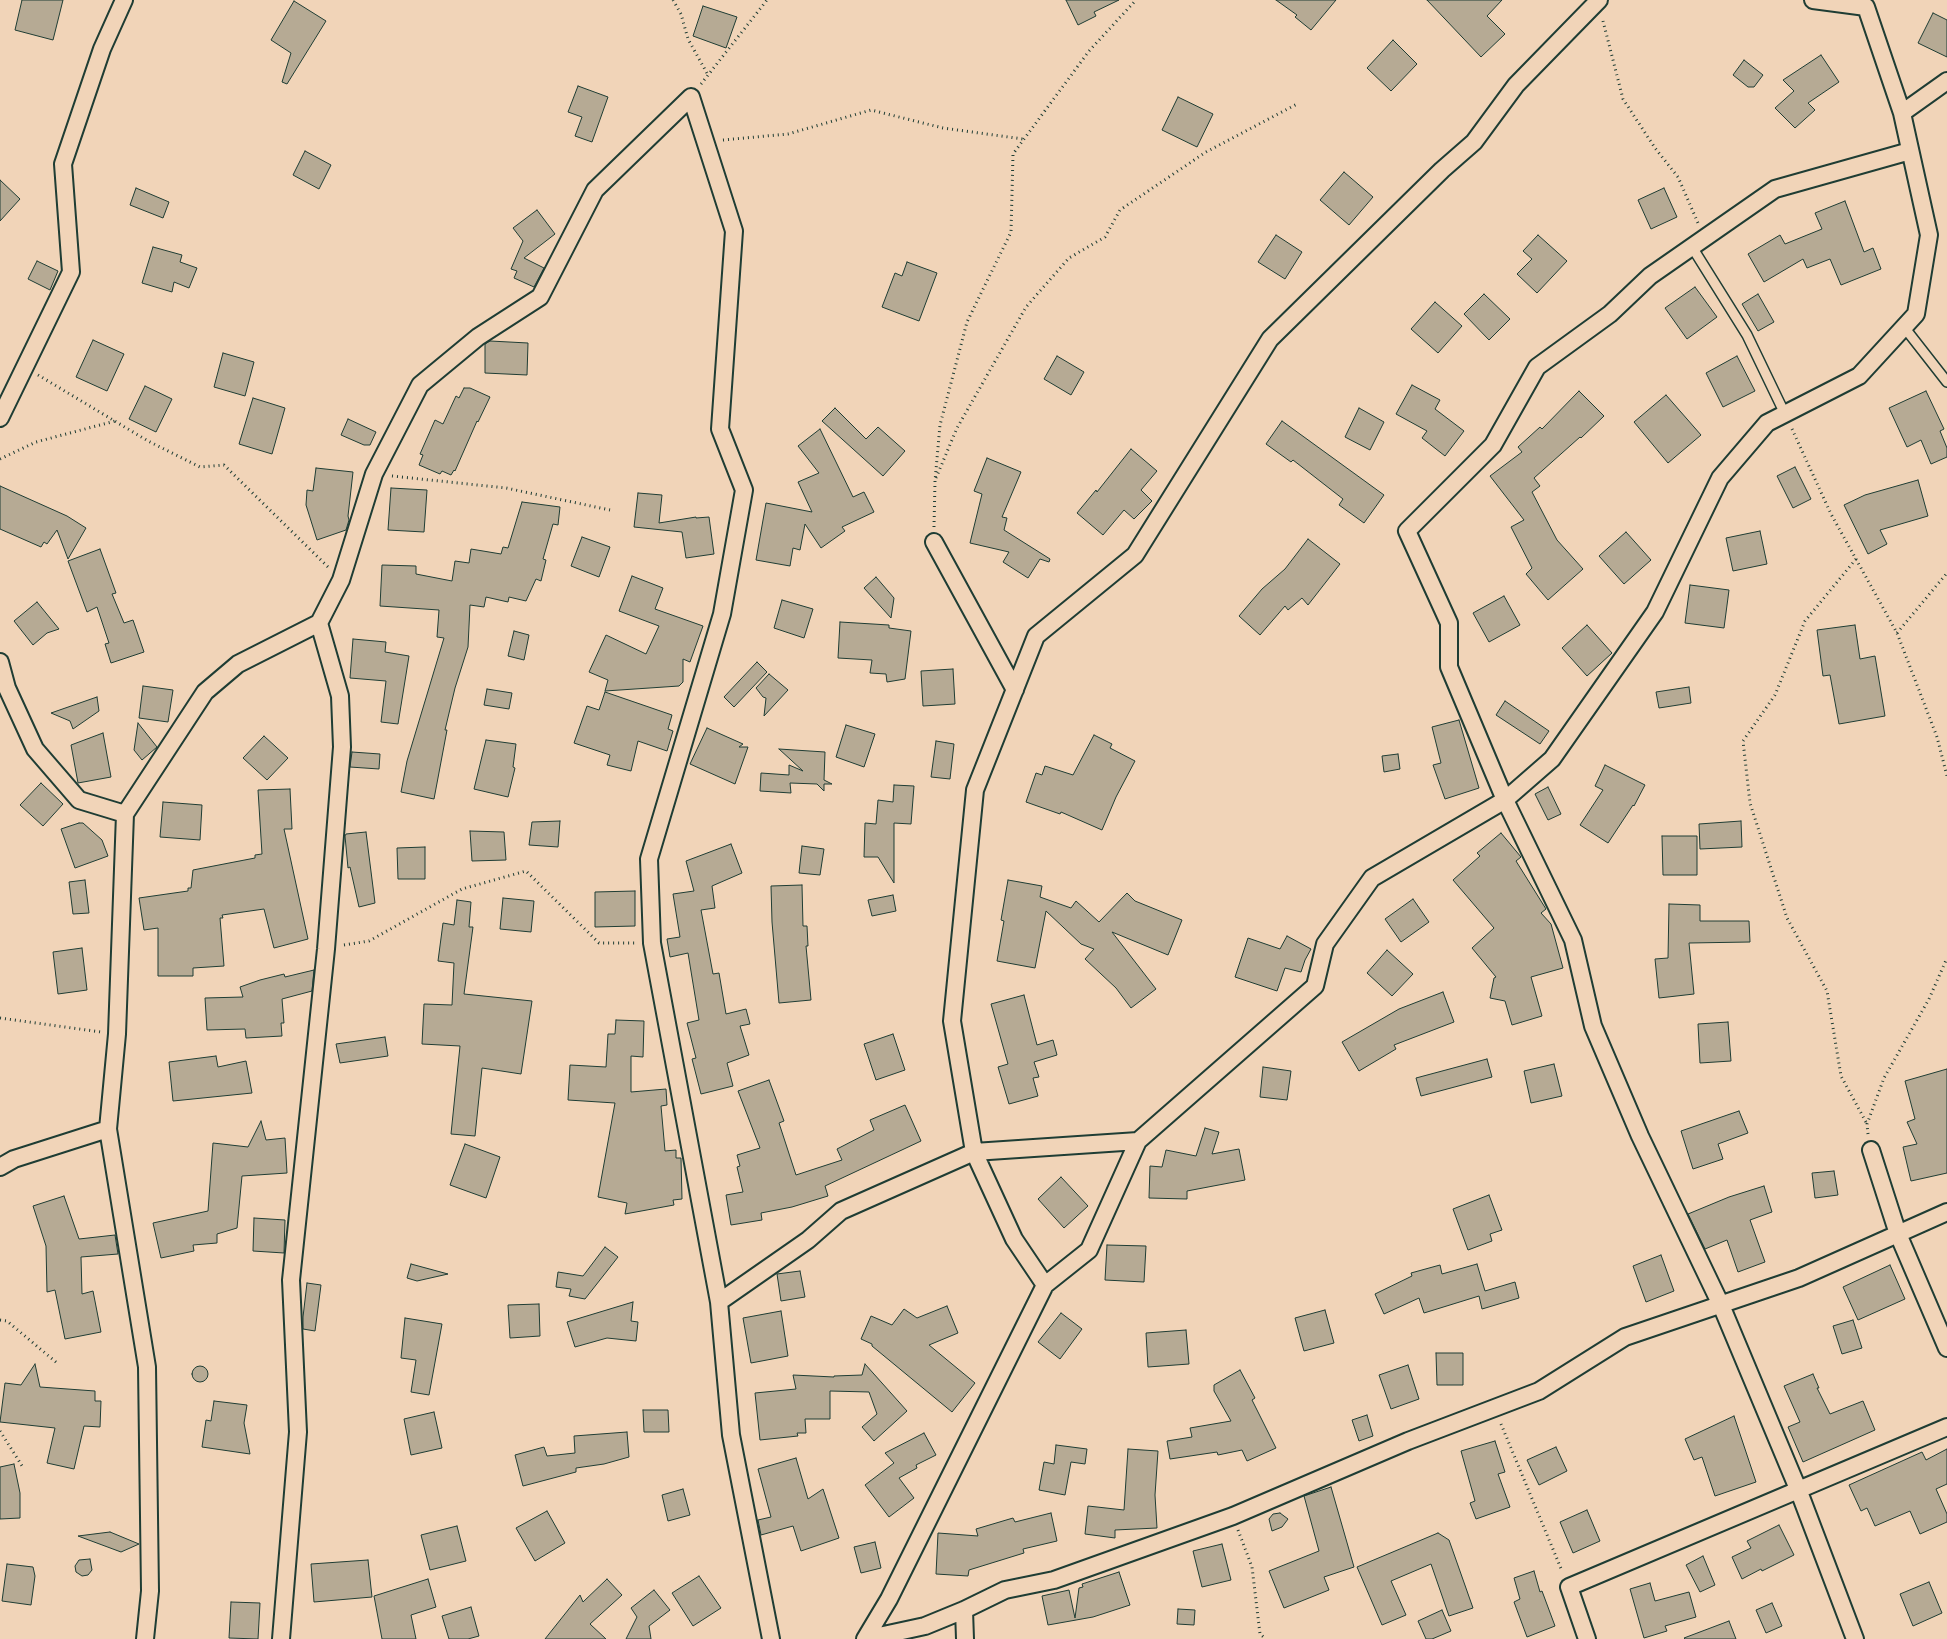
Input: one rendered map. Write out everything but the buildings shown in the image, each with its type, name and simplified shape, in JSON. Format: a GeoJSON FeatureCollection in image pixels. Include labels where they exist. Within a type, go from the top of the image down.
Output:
{"type":"FeatureCollection","features":[{"type":"Feature","properties":{"kind":"street"},"geometry":{"type":"LineString","coordinates":[[0,418],[71,272],[63,164],[102,49],[124,0]]}},
{"type":"Feature","properties":{"kind":"street"},"geometry":{"type":"LineString","coordinates":[[865,1639],[889,1599],[1045,1285],[1089,1250],[1138,1140],[1314,986],[1325,944],[1372,878],[1505,800],[1552,758],[1656,612],[1720,478],[1767,423],[1859,376],[1916,314],[1929,235],[1902,113],[1866,7],[1813,0]]}},
{"type":"Feature","properties":{"kind":"street"},"geometry":{"type":"LineString","coordinates":[[1045,1285],[1014,1239],[974,1152],[952,1021],[975,790],[1036,636],[1135,555],[1270,339],[1442,170],[1474,142],[1516,85],[1598,1]]}},
{"type":"Feature","properties":{"kind":"street"},"geometry":{"type":"LineString","coordinates":[[1902,113],[1947,81]]}},
{"type":"Feature","properties":{"kind":"street"},"geometry":{"type":"LineString","coordinates":[[145,1639],[150,1591],[147,1367],[108,1129],[117,1034],[125,814],[205,692],[238,664],[319,623],[341,580],[374,474],[420,385],[478,337],[540,297],[595,190],[691,97],[734,231],[720,429],[744,490],[722,614],[650,859],[652,943],[718,1302],[731,1435],[771,1639]]}},
{"type":"Feature","properties":{"kind":"street"},"geometry":{"type":"LineString","coordinates":[[1855,1639],[1798,1489],[1721,1305],[1640,1136],[1593,1026],[1574,940],[1505,800],[1450,667],[1448,623],[1407,531],[1493,445],[1537,367],[1610,314],[1650,276],[1775,189],[1910,151]]}},
{"type":"Feature","properties":{"kind":"street"},"geometry":{"type":"LineString","coordinates":[[934,542],[1015,690]]}},
{"type":"Feature","properties":{"kind":"street"},"geometry":{"type":"LineString","coordinates":[[281,1639],[298,1432],[291,1280],[326,949],[342,747],[340,696],[319,623]]}},
{"type":"Feature","properties":{"kind":"street"},"geometry":{"type":"LineString","coordinates":[[0,662],[7,688],[35,749],[79,800],[125,814]]}},
{"type":"Feature","properties":{"kind":"street"},"geometry":{"type":"LineString","coordinates":[[0,1167],[14,1159],[108,1129]]}},
{"type":"Feature","properties":{"kind":"street"},"geometry":{"type":"LineString","coordinates":[[718,1302],[808,1240],[841,1211],[974,1152],[1138,1140]]}},
{"type":"Feature","properties":{"kind":"street"},"geometry":{"type":"LineString","coordinates":[[1871,1150],[1898,1234],[1947,1348]]}},
{"type":"Feature","properties":{"kind":"street"},"geometry":{"type":"LineString","coordinates":[[865,1639],[925,1626],[1005,1590],[1054,1580],[1233,1516],[1408,1441],[1539,1390],[1625,1337],[1799,1278],[1947,1212]]}},
{"type":"Feature","properties":{"kind":"street"},"geometry":{"type":"LineString","coordinates":[[1587,1639],[1569,1588],[1947,1427]]}},
{"type":"Feature","properties":{"kind":"street"},"geometry":{"type":"LineString","coordinates":[[964,1610],[965,1639]]}},
{"type":"Feature","properties":{"kind":"lane"},"geometry":{"type":"LineString","coordinates":[[1697,243],[1747,335],[1785,414]]}},
{"type":"Feature","properties":{"kind":"lane"},"geometry":{"type":"LineString","coordinates":[[1904,326],[1947,382]]}},
{"type":"Feature","properties":{"kind":"path"},"geometry":{"type":"LineString","coordinates":[[673,0],[681,14],[688,39],[708,75]]}},
{"type":"Feature","properties":{"kind":"path"},"geometry":{"type":"LineString","coordinates":[[691,97],[767,0]]}},
{"type":"Feature","properties":{"kind":"path"},"geometry":{"type":"LineString","coordinates":[[934,542],[935,481],[940,425],[967,322],[1011,232],[1013,154],[1089,51],[1136,0]]}},
{"type":"Feature","properties":{"kind":"path"},"geometry":{"type":"LineString","coordinates":[[1598,1],[1623,99],[1655,148],[1678,177],[1692,208],[1697,243]]}},
{"type":"Feature","properties":{"kind":"path"},"geometry":{"type":"LineString","coordinates":[[935,481],[957,428],[1026,307],[1069,258],[1105,237],[1120,210],[1206,152],[1297,104]]}},
{"type":"Feature","properties":{"kind":"path"},"geometry":{"type":"LineString","coordinates":[[705,142],[788,134],[871,110],[943,128],[1024,139]]}},
{"type":"Feature","properties":{"kind":"path"},"geometry":{"type":"LineString","coordinates":[[25,367],[148,441],[200,467],[224,465],[341,580]]}},
{"type":"Feature","properties":{"kind":"path"},"geometry":{"type":"LineString","coordinates":[[1785,414],[1830,514],[1897,633],[1936,737],[1947,776]]}},
{"type":"Feature","properties":{"kind":"path"},"geometry":{"type":"LineString","coordinates":[[0,459],[36,442],[115,421]]}},
{"type":"Feature","properties":{"kind":"path"},"geometry":{"type":"LineString","coordinates":[[374,474],[506,488],[610,510]]}},
{"type":"Feature","properties":{"kind":"path"},"geometry":{"type":"LineString","coordinates":[[1856,559],[1805,621],[1775,695],[1743,741],[1750,804],[1787,918],[1827,992],[1841,1076],[1866,1124],[1871,1150]]}},
{"type":"Feature","properties":{"kind":"path"},"geometry":{"type":"LineString","coordinates":[[1897,633],[1947,573]]}},
{"type":"Feature","properties":{"kind":"path"},"geometry":{"type":"LineString","coordinates":[[326,949],[369,941],[462,889],[526,871],[599,943],[652,943]]}},
{"type":"Feature","properties":{"kind":"path"},"geometry":{"type":"LineString","coordinates":[[1866,1124],[1884,1078],[1929,998],[1947,958]]}},
{"type":"Feature","properties":{"kind":"path"},"geometry":{"type":"LineString","coordinates":[[0,1018],[117,1034]]}},
{"type":"Feature","properties":{"kind":"path"},"geometry":{"type":"LineString","coordinates":[[0,1320],[7,1321],[57,1364]]}},
{"type":"Feature","properties":{"kind":"path"},"geometry":{"type":"LineString","coordinates":[[1494,1408],[1569,1588]]}},
{"type":"Feature","properties":{"kind":"path"},"geometry":{"type":"LineString","coordinates":[[0,1431],[24,1469]]}},
{"type":"Feature","properties":{"kind":"path"},"geometry":{"type":"LineString","coordinates":[[1233,1516],[1252,1567],[1260,1634],[1266,1639]]}}]}
